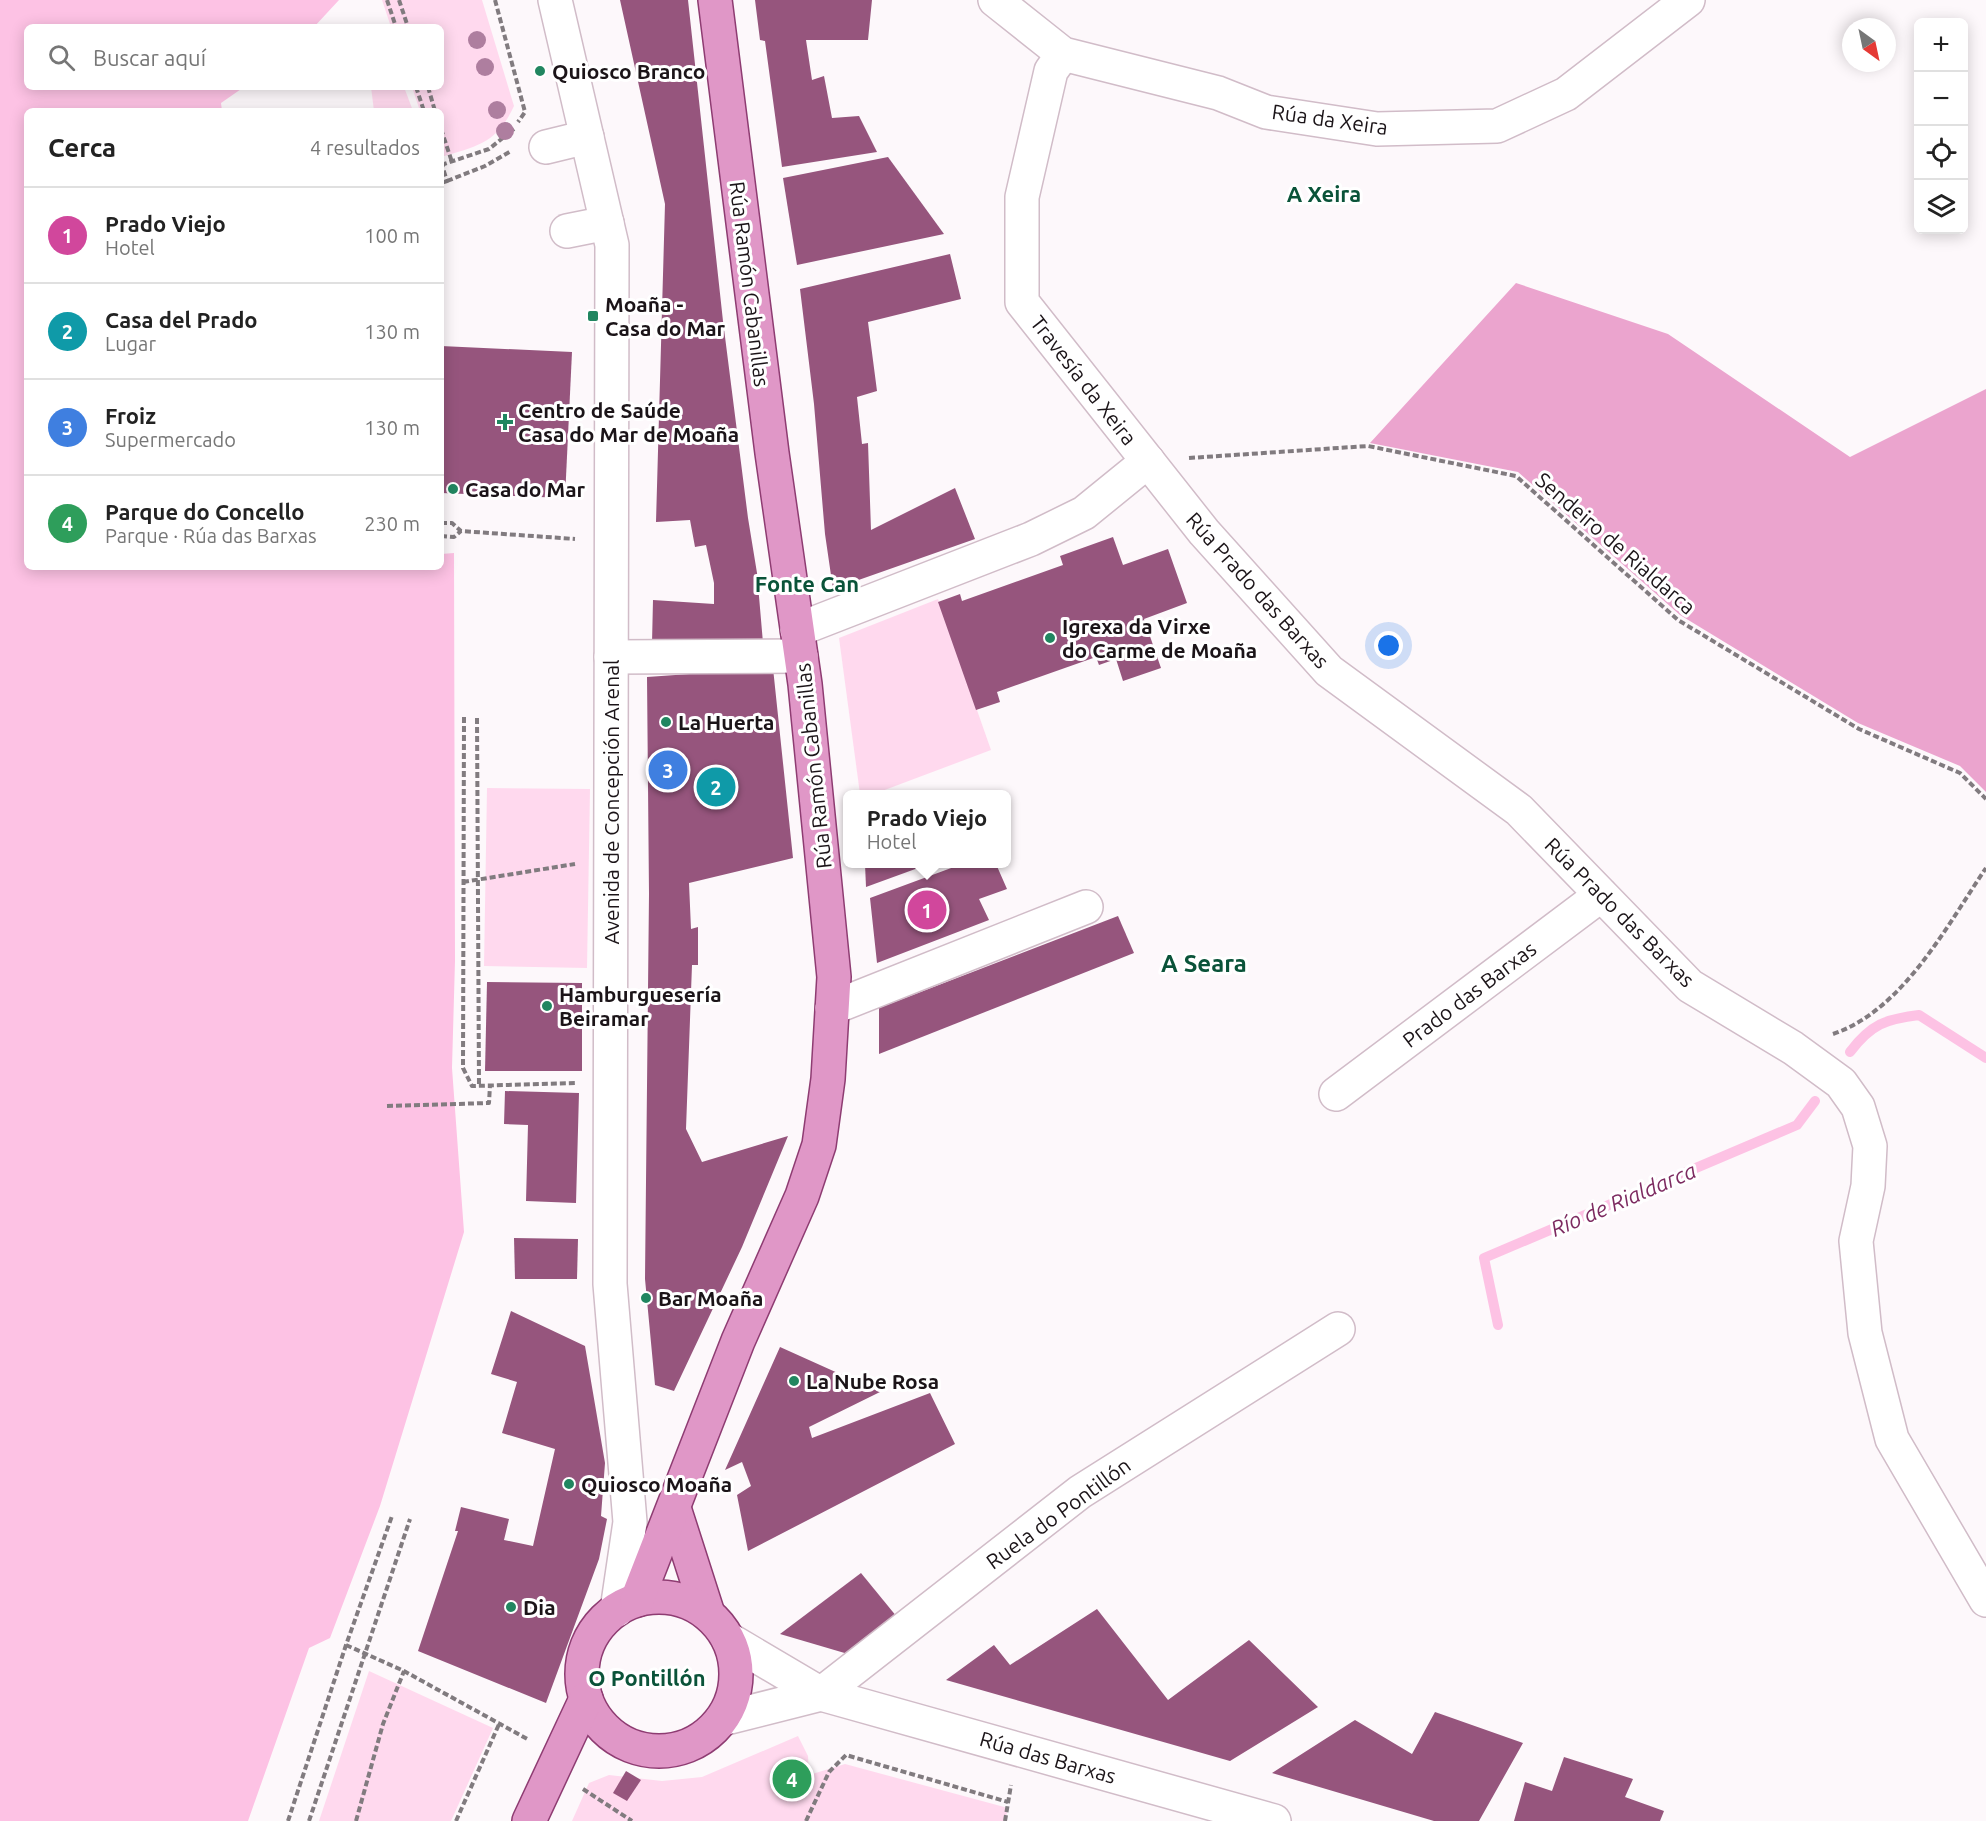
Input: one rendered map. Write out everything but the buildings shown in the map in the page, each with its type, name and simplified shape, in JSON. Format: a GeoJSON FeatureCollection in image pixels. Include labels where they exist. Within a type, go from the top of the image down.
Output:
{"type":"FeatureCollection","features":[{"type":"Feature","properties":{"kind":"main road","name":"Rúa Ramón Cabanillas"},"geometry":{"type":"LineString","coordinates":[[627,1605],[674,1508],[738,1341],[802,1196],[819,1144],[828,1079],[834,977],[822,836],[799,643],[715,0]]}},
{"type":"Feature","properties":{"kind":"main road"},"geometry":{"type":"LineString","coordinates":[[674,1508],[718,1626],[735,1659],[736,1680],[732,1700],[722,1719],[708,1733],[692,1744],[673,1750],[653,1751],[634,1747],[616,1738],[593,1714],[586,1699],[582,1679],[584,1659],[590,1639],[602,1623],[627,1605],[656,1597],[675,1598],[718,1626]]}},
{"type":"Feature","properties":{"kind":"main road"},"geometry":{"type":"LineString","coordinates":[[529,1821],[586,1699]]}},
{"type":"Feature","properties":{"kind":"main road"},"geometry":{"type":"LineString","coordinates":[[559,1758],[616,1738]]}},
{"type":"Feature","properties":{"kind":"street","name":"Avenida de Concepción Arenal"},"geometry":{"type":"LineString","coordinates":[[555,0],[612,245],[610,1284],[630,1522],[627,1605]]}},
{"type":"Feature","properties":{"kind":"street","name":"Rúa da Xeira"},"geometry":{"type":"LineString","coordinates":[[995,0],[1063,54],[1218,93],[1266,112],[1377,129],[1497,126],[1566,94],[1688,0]]}},
{"type":"Feature","properties":{"kind":"street","name":"Travesía da Xeira"},"geometry":{"type":"LineString","coordinates":[[1063,54],[1051,71],[1022,197],[1022,302],[1148,461]]}},
{"type":"Feature","properties":{"kind":"street"},"geometry":{"type":"LineString","coordinates":[[546,147],[587,136]]}},
{"type":"Feature","properties":{"kind":"street"},"geometry":{"type":"LineString","coordinates":[[567,231],[607,223]]}},
{"type":"Feature","properties":{"kind":"street"},"geometry":{"type":"LineString","coordinates":[[611,657],[799,643],[1084,513],[1148,461]]}},
{"type":"Feature","properties":{"kind":"street","name":"Rúa Prado das Barxas"},"geometry":{"type":"LineString","coordinates":[[1148,461],[1204,532],[1329,671],[1519,810],[1690,986],[1793,1048],[1841,1083],[1858,1107],[1870,1146],[1868,1186],[1856,1241],[1865,1333],[1892,1438],[1986,1600]]}},
{"type":"Feature","properties":{"kind":"street","name":"Prado das Barxas"},"geometry":{"type":"LineString","coordinates":[[1336,1094],[1601,895]]}},
{"type":"Feature","properties":{"kind":"street"},"geometry":{"type":"LineString","coordinates":[[832,1008],[1086,907]]}},
{"type":"Feature","properties":{"kind":"street","name":"Ruela do Pontillón"},"geometry":{"type":"LineString","coordinates":[[821,1694],[1080,1492],[1338,1329]]}},
{"type":"Feature","properties":{"kind":"street","name":"Rúa das Barxas"},"geometry":{"type":"LineString","coordinates":[[718,1626],[821,1694],[1274,1821]]}},
{"type":"Feature","properties":{"kind":"street","name":"Rúa das Barxas"},"geometry":{"type":"LineString","coordinates":[[722,1719],[821,1694]]}},
{"type":"Feature","properties":{"kind":"path"},"geometry":{"type":"LineString","coordinates":[[387,0],[395,24]]}},
{"type":"Feature","properties":{"kind":"path"},"geometry":{"type":"LineString","coordinates":[[399,0],[407,24]]}},
{"type":"Feature","properties":{"kind":"path"},"geometry":{"type":"LineString","coordinates":[[444,163],[471,158],[498,143],[513,130],[525,112],[495,0]]}},
{"type":"Feature","properties":{"kind":"path"},"geometry":{"type":"LineString","coordinates":[[417,90],[423,108]]}},
{"type":"Feature","properties":{"kind":"path"},"geometry":{"type":"LineString","coordinates":[[429,90],[434,108]]}},
{"type":"Feature","properties":{"kind":"path"},"geometry":{"type":"LineString","coordinates":[[444,138],[452,162]]}},
{"type":"Feature","properties":{"kind":"path"},"geometry":{"type":"LineString","coordinates":[[444,182],[485,166],[512,150],[546,147]]}},
{"type":"Feature","properties":{"kind":"path"},"geometry":{"type":"LineString","coordinates":[[444,172],[447,181]]}},
{"type":"Feature","properties":{"kind":"path","name":"Sendeiro de Rialdarca"},"geometry":{"type":"LineString","coordinates":[[1148,461],[1368,446],[1516,476],[1678,620],[1859,729],[1960,773],[1986,799]]}},
{"type":"Feature","properties":{"kind":"path"},"geometry":{"type":"LineString","coordinates":[[444,523],[452,524],[461,531],[612,541]]}},
{"type":"Feature","properties":{"kind":"path"},"geometry":{"type":"LineString","coordinates":[[444,536],[454,537],[461,531]]}},
{"type":"Feature","properties":{"kind":"path"},"geometry":{"type":"LineString","coordinates":[[464,717],[463,1068],[472,1086],[611,1082]]}},
{"type":"Feature","properties":{"kind":"path"},"geometry":{"type":"LineString","coordinates":[[477,718],[479,1086]]}},
{"type":"Feature","properties":{"kind":"path"},"geometry":{"type":"LineString","coordinates":[[463,882],[611,858]]}},
{"type":"Feature","properties":{"kind":"path"},"geometry":{"type":"LineString","coordinates":[[1793,1048],[1853,1027],[1898,993],[1986,868]]}},
{"type":"Feature","properties":{"kind":"path"},"geometry":{"type":"LineString","coordinates":[[387,1106],[489,1103],[490,1085]]}},
{"type":"Feature","properties":{"kind":"path"},"geometry":{"type":"LineString","coordinates":[[288,1821],[346,1645],[392,1516]]}},
{"type":"Feature","properties":{"kind":"path"},"geometry":{"type":"LineString","coordinates":[[309,1821],[363,1653],[410,1519]]}},
{"type":"Feature","properties":{"kind":"path"},"geometry":{"type":"LineString","coordinates":[[346,1645],[404,1671],[500,1722],[456,1821]]}},
{"type":"Feature","properties":{"kind":"path"},"geometry":{"type":"LineString","coordinates":[[356,1821],[383,1724],[404,1671]]}},
{"type":"Feature","properties":{"kind":"path"},"geometry":{"type":"LineString","coordinates":[[806,1821],[829,1772],[846,1755],[1008,1802]]}},
{"type":"Feature","properties":{"kind":"path"},"geometry":{"type":"LineString","coordinates":[[584,1790],[632,1821]]}},
{"type":"Feature","properties":{"kind":"shaded area"},"geometry":{"type":"Polygon","coordinates":[[[0,0],[339,0],[317,24],[24,24],[24,90],[240,90],[221,103],[222,108],[24,108],[24,570],[444,570],[444,554],[454,553],[455,961],[452,1068],[464,1232],[380,1506],[330,1638],[309,1648],[248,1821],[0,1821],[0,0]]]}},
{"type":"Feature","properties":{"kind":"shaded area"},"geometry":{"type":"Polygon","coordinates":[[[382,0],[482,0],[514,106],[501,128],[476,146],[444,156],[444,108],[419,108],[413,90],[444,90],[444,24],[390,24],[382,0]]]}},
{"type":"Feature","properties":{"kind":"shaded area"},"geometry":{"type":"Polygon","coordinates":[[[371,90],[405,90],[412,108],[374,108],[371,90]]]}},
{"type":"Feature","properties":{"kind":"shaded area"},"geometry":{"type":"Polygon","coordinates":[[[1516,283],[1668,334],[1850,457],[1986,389],[1986,792],[1960,766],[1858,723],[1680,615],[1518,472],[1370,443],[1516,283]]]}},
{"type":"Feature","properties":{"kind":"shaded area"},"geometry":{"type":"Polygon","coordinates":[[[938,599],[991,750],[885,790],[859,790],[839,638],[938,599]]]}},
{"type":"Feature","properties":{"kind":"shaded area"},"geometry":{"type":"Polygon","coordinates":[[[487,788],[590,789],[587,968],[484,966],[487,788]]]}},
{"type":"Feature","properties":{"kind":"shaded area"},"geometry":{"type":"Polygon","coordinates":[[[369,1671],[493,1728],[451,1821],[319,1821],[369,1671]]]}},
{"type":"Feature","properties":{"kind":"shaded area"},"geometry":{"type":"Polygon","coordinates":[[[798,1736],[808,1756],[809,1775],[845,1764],[1008,1808],[1005,1821],[572,1821],[589,1783],[609,1775],[662,1781],[702,1777],[798,1736]]]}},
{"type":"Feature","properties":{"kind":"waterway","name":"Río de Rialdarca"},"geometry":{"type":"LineString","coordinates":[[1850,1052],[1872,1029],[1888,1021],[1919,1015],[1986,1058]]}},
{"type":"Feature","properties":{"kind":"waterway","name":"Río de Rialdarca"},"geometry":{"type":"LineString","coordinates":[[1498,1325],[1484,1258],[1797,1125],[1815,1101]]}},
{"type":"Feature","properties":{"kind":"place","name":"Quiosco Branco"},"geometry":{"type":"Point","coordinates":[540,71]}},
{"type":"Feature","properties":{"kind":"place","name":"Moaña - Casa do Mar"},"geometry":{"type":"Point","coordinates":[593,316]}},
{"type":"Feature","properties":{"kind":"place","name":"Centro de Saúde Casa do Mar de Moaña"},"geometry":{"type":"Point","coordinates":[505,422]}},
{"type":"Feature","properties":{"kind":"place","name":"Casa do Mar"},"geometry":{"type":"Point","coordinates":[453,489]}},
{"type":"Feature","properties":{"kind":"place","name":"Igrexa da Virxe do Carme de Moaña"},"geometry":{"type":"Point","coordinates":[1050,638]}},
{"type":"Feature","properties":{"kind":"place","name":"La Huerta"},"geometry":{"type":"Point","coordinates":[666,722]}},
{"type":"Feature","properties":{"kind":"place","name":"Froiz"},"geometry":{"type":"Point","coordinates":[668,770]}},
{"type":"Feature","properties":{"kind":"place","name":"Casa del Prado"},"geometry":{"type":"Point","coordinates":[716,787]}},
{"type":"Feature","properties":{"kind":"place","name":"Prado Viejo"},"geometry":{"type":"Point","coordinates":[927,910]}},
{"type":"Feature","properties":{"kind":"place","name":"Hamburguesería Beiramar"},"geometry":{"type":"Point","coordinates":[547,1006]}},
{"type":"Feature","properties":{"kind":"place","name":"Bar Moaña"},"geometry":{"type":"Point","coordinates":[646,1298]}},
{"type":"Feature","properties":{"kind":"place","name":"La Nube Rosa"},"geometry":{"type":"Point","coordinates":[794,1381]}},
{"type":"Feature","properties":{"kind":"place","name":"Quiosco Moaña"},"geometry":{"type":"Point","coordinates":[569,1484]}},
{"type":"Feature","properties":{"kind":"place","name":"Dia"},"geometry":{"type":"Point","coordinates":[511,1607]}},
{"type":"Feature","properties":{"kind":"place","name":"Parque do Concello"},"geometry":{"type":"Point","coordinates":[792,1779]}},
{"type":"Feature","properties":{"kind":"district","name":"A Xeira"},"geometry":{"type":"Point","coordinates":[1324,193]}},
{"type":"Feature","properties":{"kind":"district","name":"Fonte Can"},"geometry":{"type":"Point","coordinates":[807,583]}},
{"type":"Feature","properties":{"kind":"district","name":"A Seara"},"geometry":{"type":"Point","coordinates":[1204,963]}},
{"type":"Feature","properties":{"kind":"district","name":"O Pontillón"},"geometry":{"type":"Point","coordinates":[647,1677]}}]}
